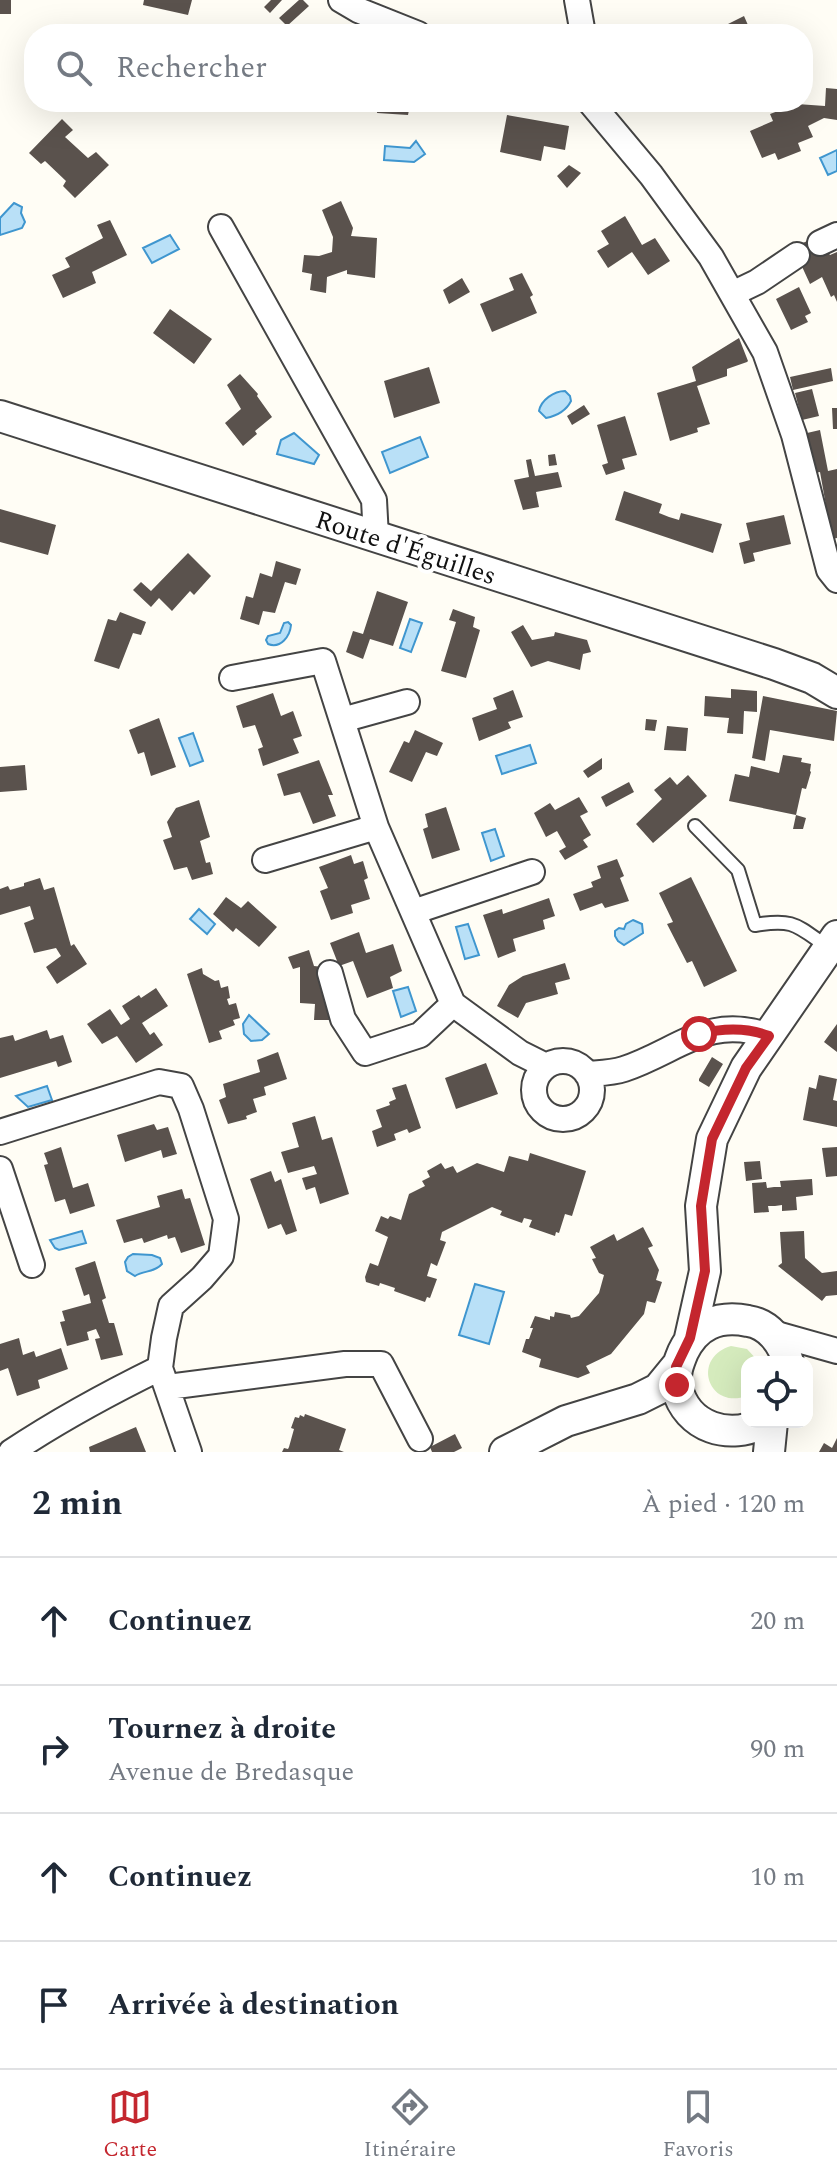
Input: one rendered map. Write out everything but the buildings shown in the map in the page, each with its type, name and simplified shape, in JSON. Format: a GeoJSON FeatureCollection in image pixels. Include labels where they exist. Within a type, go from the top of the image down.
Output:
{"type":"FeatureCollection","features":[{"type":"Feature","properties":{"kind":"street"},"geometry":{"type":"LineString","coordinates":[[341,0],[393,24]]}},
{"type":"Feature","properties":{"kind":"street"},"geometry":{"type":"LineString","coordinates":[[577,0],[581,24]]}},
{"type":"Feature","properties":{"kind":"street"},"geometry":{"type":"LineString","coordinates":[[600,112],[651,175],[711,257],[765,352],[794,435],[829,570],[837,580]]}},
{"type":"Feature","properties":{"kind":"street"},"geometry":{"type":"LineString","coordinates":[[221,227],[374,500],[376,537]]}},
{"type":"Feature","properties":{"kind":"street"},"geometry":{"type":"LineString","coordinates":[[732,294],[757,282],[797,255]]}},
{"type":"Feature","properties":{"kind":"street","name":"Route d'Éguilles"},"geometry":{"type":"LineString","coordinates":[[0,416],[829,683]]}},
{"type":"Feature","properties":{"kind":"street"},"geometry":{"type":"LineString","coordinates":[[232,678],[323,661],[376,827],[453,1004],[520,1053],[546,1066]]}},
{"type":"Feature","properties":{"kind":"street"},"geometry":{"type":"LineString","coordinates":[[342,720],[407,702]]}},
{"type":"Feature","properties":{"kind":"street"},"geometry":{"type":"LineString","coordinates":[[265,860],[376,827]]}},
{"type":"Feature","properties":{"kind":"street"},"geometry":{"type":"LineString","coordinates":[[413,912],[532,872]]}},
{"type":"Feature","properties":{"kind":"street"},"geometry":{"type":"LineString","coordinates":[[522,1448],[566,1421],[638,1399],[658,1389],[676,1367],[690,1338],[705,1271],[701,1206],[712,1139],[746,1068],[833,942]]}},
{"type":"Feature","properties":{"kind":"street"},"geometry":{"type":"LineString","coordinates":[[330,973],[343,1019],[365,1053],[420,1035],[453,1004]]}},
{"type":"Feature","properties":{"kind":"street"},"geometry":{"type":"LineString","coordinates":[[587,1074],[620,1070],[699,1034],[723,1028],[756,1031],[769,1036]]}},
{"type":"Feature","properties":{"kind":"street"},"geometry":{"type":"LineString","coordinates":[[520,1053],[541,1110],[558,1119],[576,1116],[620,1070]]}},
{"type":"Feature","properties":{"kind":"street"},"geometry":{"type":"LineString","coordinates":[[534,1093],[536,1078],[546,1066],[555,1062],[573,1063],[587,1074],[591,1083],[589,1102]]}},
{"type":"Feature","properties":{"kind":"street"},"geometry":{"type":"LineString","coordinates":[[0,1132],[159,1082],[181,1086],[226,1219],[221,1256],[171,1306],[164,1338],[164,1378],[189,1452]]}},
{"type":"Feature","properties":{"kind":"street"},"geometry":{"type":"LineString","coordinates":[[0,1169],[32,1265]]}},
{"type":"Feature","properties":{"kind":"street"},"geometry":{"type":"LineString","coordinates":[[705,1271],[733,1318]]}},
{"type":"Feature","properties":{"kind":"street"},"geometry":{"type":"LineString","coordinates":[[690,1338],[710,1323],[733,1318],[754,1322],[773,1333],[837,1352]]}},
{"type":"Feature","properties":{"kind":"street"},"geometry":{"type":"LineString","coordinates":[[773,1333],[786,1356]]}},
{"type":"Feature","properties":{"kind":"street"},"geometry":{"type":"LineString","coordinates":[[813,1362],[837,1352]]}},
{"type":"Feature","properties":{"kind":"street"},"geometry":{"type":"LineString","coordinates":[[11,1452],[83,1408],[164,1378],[345,1364],[381,1364],[420,1439]]}},
{"type":"Feature","properties":{"kind":"street"},"geometry":{"type":"LineString","coordinates":[[676,1367],[677,1385],[683,1403],[694,1417]]}},
{"type":"Feature","properties":{"kind":"street"},"geometry":{"type":"LineString","coordinates":[[638,1399],[694,1417],[732,1442],[754,1428]]}},
{"type":"Feature","properties":{"kind":"street"},"geometry":{"type":"LineString","coordinates":[[769,1452],[771,1428]]}},
{"type":"Feature","properties":{"kind":"lane"},"geometry":{"type":"LineString","coordinates":[[695,826],[738,870],[755,925],[779,921],[794,924],[833,942]]}},
{"type":"Feature","properties":{"kind":"green space"},"geometry":{"type":"Polygon","coordinates":[[[731,1346],[747,1349],[753,1356],[741,1356],[741,1397],[722,1396],[709,1381],[711,1361],[731,1346]]]}},
{"type":"Feature","properties":{"kind":"water"},"geometry":{"type":"Polygon","coordinates":[[[416,141],[425,154],[414,162],[384,160],[385,146],[410,148],[416,141]]]}},
{"type":"Feature","properties":{"kind":"water"},"geometry":{"type":"Polygon","coordinates":[[[837,150],[837,171],[828,175],[820,158],[837,150]]]}},
{"type":"Feature","properties":{"kind":"water"},"geometry":{"type":"Polygon","coordinates":[[[14,203],[22,207],[25,222],[22,228],[0,235],[0,218],[14,203]]]}},
{"type":"Feature","properties":{"kind":"water"},"geometry":{"type":"Polygon","coordinates":[[[170,235],[179,249],[152,263],[143,248],[170,235]]]}},
{"type":"Feature","properties":{"kind":"water"},"geometry":{"type":"Polygon","coordinates":[[[565,391],[570,396],[569,405],[546,418],[539,411],[542,403],[552,394],[565,391]]]}},
{"type":"Feature","properties":{"kind":"water"},"geometry":{"type":"Polygon","coordinates":[[[294,433],[319,455],[314,464],[277,454],[281,440],[294,433]]]}},
{"type":"Feature","properties":{"kind":"water"},"geometry":{"type":"Polygon","coordinates":[[[420,437],[428,457],[390,473],[382,452],[420,437]]]}},
{"type":"Feature","properties":{"kind":"water"},"geometry":{"type":"Polygon","coordinates":[[[410,619],[422,623],[411,652],[400,648],[410,619]]]}},
{"type":"Feature","properties":{"kind":"water"},"geometry":{"type":"Polygon","coordinates":[[[284,623],[291,625],[287,637],[277,645],[268,644],[268,636],[280,633],[284,623]]]}},
{"type":"Feature","properties":{"kind":"water"},"geometry":{"type":"Polygon","coordinates":[[[193,733],[203,761],[190,766],[179,738],[193,733]]]}},
{"type":"Feature","properties":{"kind":"water"},"geometry":{"type":"Polygon","coordinates":[[[530,745],[536,763],[502,774],[496,756],[530,745]]]}},
{"type":"Feature","properties":{"kind":"water"},"geometry":{"type":"Polygon","coordinates":[[[495,829],[504,856],[491,861],[482,833],[495,829]]]}},
{"type":"Feature","properties":{"kind":"water"},"geometry":{"type":"Polygon","coordinates":[[[199,909],[215,924],[207,934],[190,919],[199,909]]]}},
{"type":"Feature","properties":{"kind":"water"},"geometry":{"type":"Polygon","coordinates":[[[633,920],[642,924],[643,933],[624,945],[618,941],[615,931],[624,929],[633,920]]]}},
{"type":"Feature","properties":{"kind":"water"},"geometry":{"type":"Polygon","coordinates":[[[468,924],[479,955],[465,959],[456,927],[468,924]]]}},
{"type":"Feature","properties":{"kind":"water"},"geometry":{"type":"Polygon","coordinates":[[[408,987],[416,1011],[401,1017],[393,991],[408,987]]]}},
{"type":"Feature","properties":{"kind":"water"},"geometry":{"type":"Polygon","coordinates":[[[249,1015],[269,1034],[262,1040],[251,1041],[244,1034],[243,1024],[249,1015]]]}},
{"type":"Feature","properties":{"kind":"water"},"geometry":{"type":"Polygon","coordinates":[[[47,1086],[52,1100],[28,1107],[16,1096],[47,1086]]]}},
{"type":"Feature","properties":{"kind":"water"},"geometry":{"type":"Polygon","coordinates":[[[82,1231],[86,1243],[59,1250],[50,1240],[82,1231]]]}},
{"type":"Feature","properties":{"kind":"water"},"geometry":{"type":"Polygon","coordinates":[[[133,1254],[152,1255],[160,1258],[162,1264],[135,1276],[127,1271],[125,1262],[133,1254]]]}},
{"type":"Feature","properties":{"kind":"water"},"geometry":{"type":"Polygon","coordinates":[[[475,1284],[504,1292],[489,1344],[459,1335],[475,1284]]]}},
{"type":"Feature","properties":{"kind":"route"},"geometry":{"type":"LineString","coordinates":[[677,1385],[676,1367],[690,1338],[705,1271],[701,1206],[712,1139],[746,1068],[769,1036],[756,1031],[723,1028],[699,1034]]}}]}
